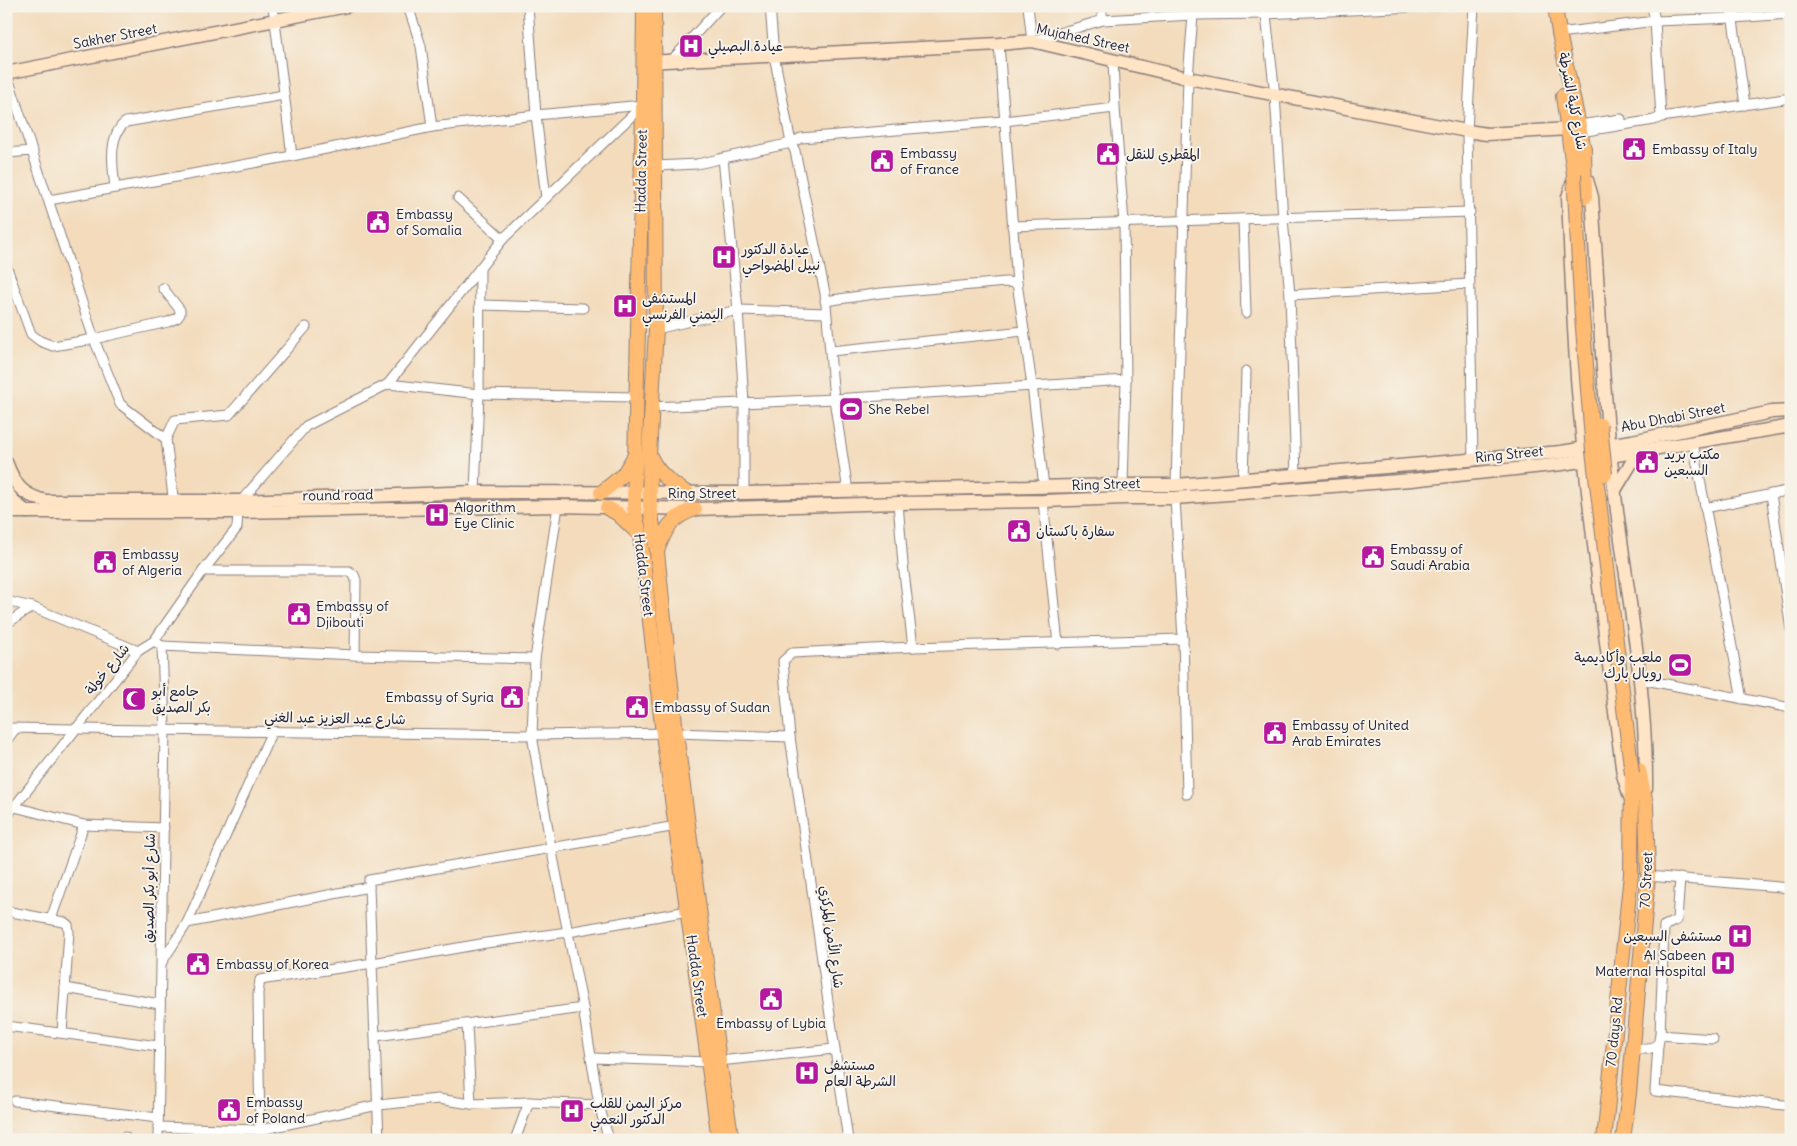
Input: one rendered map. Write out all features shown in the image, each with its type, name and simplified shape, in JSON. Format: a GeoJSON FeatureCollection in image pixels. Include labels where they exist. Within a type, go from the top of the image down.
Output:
{"type":"FeatureCollection","features":[{"type":"Feature","properties":{"kind":"main road","name":"Sakher Street"},"geometry":{"type":"LineString","coordinates":[[6,72],[345,6]]}},
{"type":"Feature","properties":{"kind":"main road","name":"Hadda Street"},"geometry":{"type":"LineString","coordinates":[[644,6],[656,166],[656,329],[649,455],[650,508],[657,552],[676,826],[688,910],[714,1062],[732,1140]]}},
{"type":"Feature","properties":{"kind":"main road","name":"Hadda Street"},"geometry":{"type":"LineString","coordinates":[[654,6],[643,106],[633,493],[669,733],[714,1062],[720,1140]]}},
{"type":"Feature","properties":{"kind":"main road","name":"شارع كلية الشرطة"},"geometry":{"type":"LineString","coordinates":[[1547,6],[1574,127]]}},
{"type":"Feature","properties":{"kind":"main road","name":"شارع كلية الشرطة"},"geometry":{"type":"LineString","coordinates":[[1556,6],[1585,197],[1590,316],[1602,450],[1636,772]]}},
{"type":"Feature","properties":{"kind":"main road","name":"Mujahed Street"},"geometry":{"type":"LineString","coordinates":[[649,62],[1032,41],[1188,78],[1467,131],[1485,127],[1574,127]]}},
{"type":"Feature","properties":{"kind":"main road"},"geometry":{"type":"LineString","coordinates":[[1580,173],[1592,197],[1604,389],[1615,496],[1640,679],[1646,769],[1639,805]]}},
{"type":"Feature","properties":{"kind":"main road"},"geometry":{"type":"LineString","coordinates":[[1580,173],[1568,197],[1578,392],[1589,505],[1623,775],[1639,805]]}},
{"type":"Feature","properties":{"kind":"main road"},"geometry":{"type":"LineString","coordinates":[[1580,173],[1582,316],[1593,450],[1636,772]]}},
{"type":"Feature","properties":{"kind":"main road"},"geometry":{"type":"LineString","coordinates":[[1578,392],[1584,400],[1596,401],[1602,395],[1604,389]]}},
{"type":"Feature","properties":{"kind":"main road","name":"Abu Dhabi Street"},"geometry":{"type":"LineString","coordinates":[[1635,447],[1772,412],[1791,412]]}},
{"type":"Feature","properties":{"kind":"main road"},"geometry":{"type":"LineString","coordinates":[[1791,412],[1788,418],[1791,425]]}},
{"type":"Feature","properties":{"kind":"main road"},"geometry":{"type":"LineString","coordinates":[[1766,415],[1772,417],[1774,422],[1774,426],[1769,430]]}},
{"type":"Feature","properties":{"kind":"main road"},"geometry":{"type":"LineString","coordinates":[[1607,417],[1617,432],[1635,447],[1615,496]]}},
{"type":"Feature","properties":{"kind":"main road","name":"Abu Dhabi Street"},"geometry":{"type":"LineString","coordinates":[[1562,458],[1635,447],[1693,444],[1791,425]]}},
{"type":"Feature","properties":{"kind":"main road"},"geometry":{"type":"LineString","coordinates":[[1582,430],[1579,442],[1562,458],[1570,466],[1586,475]]}},
{"type":"Feature","properties":{"kind":"main road"},"geometry":{"type":"LineString","coordinates":[[649,455],[656,468],[665,478],[687,493]]}},
{"type":"Feature","properties":{"kind":"main road"},"geometry":{"type":"LineString","coordinates":[[601,493],[623,475],[635,456]]}},
{"type":"Feature","properties":{"kind":"main road","name":"Ring Street"},"geometry":{"type":"LineString","coordinates":[[650,508],[695,509],[1125,498],[1175,492],[1243,480],[1397,466],[1562,458]]}},
{"type":"Feature","properties":{"kind":"main road","name":"Ring Street"},"geometry":{"type":"LineString","coordinates":[[649,493],[744,493],[1123,485],[1175,492],[1411,480],[1562,458]]}},
{"type":"Feature","properties":{"kind":"main road","name":"round road"},"geometry":{"type":"LineString","coordinates":[[6,462],[13,480],[22,491],[32,498],[46,501],[174,506],[558,506],[650,508]]}},
{"type":"Feature","properties":{"kind":"main road"},"geometry":{"type":"LineString","coordinates":[[1411,480],[1406,473],[1407,468],[1412,465]]}},
{"type":"Feature","properties":{"kind":"main road"},"geometry":{"type":"LineString","coordinates":[[1396,481],[1402,476],[1402,470],[1397,466]]}},
{"type":"Feature","properties":{"kind":"main road"},"geometry":{"type":"LineString","coordinates":[[6,491],[15,503],[27,512]]}},
{"type":"Feature","properties":{"kind":"main road"},"geometry":{"type":"LineString","coordinates":[[1589,505],[1593,495],[1603,491],[1615,496]]}},
{"type":"Feature","properties":{"kind":"main road","name":"round road"},"geometry":{"type":"LineString","coordinates":[[239,506],[475,492],[649,493]]}},
{"type":"Feature","properties":{"kind":"main road","name":"round road"},"geometry":{"type":"LineString","coordinates":[[6,512],[174,506]]}},
{"type":"Feature","properties":{"kind":"main road"},"geometry":{"type":"LineString","coordinates":[[607,508],[617,513],[640,535]]}},
{"type":"Feature","properties":{"kind":"main road"},"geometry":{"type":"LineString","coordinates":[[657,552],[666,527],[683,513],[695,509]]}},
{"type":"Feature","properties":{"kind":"main road","name":"70 Street"},"geometry":{"type":"LineString","coordinates":[[1623,1140],[1648,876],[1636,772]]}},
{"type":"Feature","properties":{"kind":"main road","name":"70 days Rd"},"geometry":{"type":"LineString","coordinates":[[1604,1140],[1639,805]]}},
{"type":"Feature","properties":{"kind":"street"},"geometry":{"type":"LineString","coordinates":[[273,6],[292,156]]}},
{"type":"Feature","properties":{"kind":"street"},"geometry":{"type":"LineString","coordinates":[[408,6],[421,46],[432,126]]}},
{"type":"Feature","properties":{"kind":"street"},"geometry":{"type":"LineString","coordinates":[[528,6],[536,115],[546,198]]}},
{"type":"Feature","properties":{"kind":"street"},"geometry":{"type":"LineString","coordinates":[[672,61],[721,6]]}},
{"type":"Feature","properties":{"kind":"street"},"geometry":{"type":"LineString","coordinates":[[770,6],[774,55],[825,301],[834,399],[848,491]]}},
{"type":"Feature","properties":{"kind":"street"},"geometry":{"type":"LineString","coordinates":[[1028,6],[1032,41],[1103,20],[1192,10],[1436,6]]}},
{"type":"Feature","properties":{"kind":"street"},"geometry":{"type":"LineString","coordinates":[[1101,6],[1103,20]]}},
{"type":"Feature","properties":{"kind":"street"},"geometry":{"type":"LineString","coordinates":[[1473,461],[1469,284],[1470,212],[1467,131],[1474,6]]}},
{"type":"Feature","properties":{"kind":"street"},"geometry":{"type":"LineString","coordinates":[[1652,6],[1661,117]]}},
{"type":"Feature","properties":{"kind":"street"},"geometry":{"type":"LineString","coordinates":[[1731,6],[1745,105]]}},
{"type":"Feature","properties":{"kind":"street"},"geometry":{"type":"LineString","coordinates":[[1188,794],[1183,639],[1175,492],[1188,78],[1192,10]]}},
{"type":"Feature","properties":{"kind":"street"},"geometry":{"type":"LineString","coordinates":[[1265,10],[1275,95],[1290,295],[1296,476]]}},
{"type":"Feature","properties":{"kind":"street"},"geometry":{"type":"LineString","coordinates":[[1559,33],[1654,21],[1791,14]]}},
{"type":"Feature","properties":{"kind":"street"},"geometry":{"type":"LineString","coordinates":[[999,44],[1017,282],[1044,487]]}},
{"type":"Feature","properties":{"kind":"street"},"geometry":{"type":"LineString","coordinates":[[1113,60],[1124,223],[1126,380],[1123,485]]}},
{"type":"Feature","properties":{"kind":"street"},"geometry":{"type":"LineString","coordinates":[[6,72],[94,340],[120,404],[166,439]]}},
{"type":"Feature","properties":{"kind":"street"},"geometry":{"type":"LineString","coordinates":[[115,188],[112,152],[119,129],[126,122],[284,95]]}},
{"type":"Feature","properties":{"kind":"street"},"geometry":{"type":"LineString","coordinates":[[1574,127],[1654,120],[1661,117],[1791,98]]}},
{"type":"Feature","properties":{"kind":"street"},"geometry":{"type":"LineString","coordinates":[[49,200],[292,156],[432,126],[643,106]]}},
{"type":"Feature","properties":{"kind":"street"},"geometry":{"type":"LineString","coordinates":[[239,506],[306,426],[388,384],[503,239],[643,106]]}},
{"type":"Feature","properties":{"kind":"street"},"geometry":{"type":"LineString","coordinates":[[656,166],[697,164],[791,144],[801,138],[1004,121],[1115,108]]}},
{"type":"Feature","properties":{"kind":"street"},"geometry":{"type":"LineString","coordinates":[[6,152],[33,151]]}},
{"type":"Feature","properties":{"kind":"street"},"geometry":{"type":"LineString","coordinates":[[723,158],[738,310],[744,402],[744,493]]}},
{"type":"Feature","properties":{"kind":"street"},"geometry":{"type":"LineString","coordinates":[[458,198],[503,239]]}},
{"type":"Feature","properties":{"kind":"street"},"geometry":{"type":"LineString","coordinates":[[1012,226],[1470,212]]}},
{"type":"Feature","properties":{"kind":"street"},"geometry":{"type":"LineString","coordinates":[[1243,219],[1246,313]]}},
{"type":"Feature","properties":{"kind":"street"},"geometry":{"type":"LineString","coordinates":[[6,265],[31,334],[40,341],[53,346],[94,340],[168,322],[177,318],[180,310],[163,288]]}},
{"type":"Feature","properties":{"kind":"street"},"geometry":{"type":"LineString","coordinates":[[475,492],[479,394],[480,268]]}},
{"type":"Feature","properties":{"kind":"street"},"geometry":{"type":"LineString","coordinates":[[825,301],[881,293],[1017,282]]}},
{"type":"Feature","properties":{"kind":"street"},"geometry":{"type":"LineString","coordinates":[[1290,295],[1469,284]]}},
{"type":"Feature","properties":{"kind":"street"},"geometry":{"type":"LineString","coordinates":[[480,305],[583,308]]}},
{"type":"Feature","properties":{"kind":"street"},"geometry":{"type":"LineString","coordinates":[[656,329],[738,310],[826,312]]}},
{"type":"Feature","properties":{"kind":"street"},"geometry":{"type":"LineString","coordinates":[[174,506],[166,439],[176,420],[228,415],[306,326]]}},
{"type":"Feature","properties":{"kind":"street"},"geometry":{"type":"LineString","coordinates":[[831,351],[1024,331]]}},
{"type":"Feature","properties":{"kind":"street"},"geometry":{"type":"LineString","coordinates":[[1243,480],[1246,371]]}},
{"type":"Feature","properties":{"kind":"street"},"geometry":{"type":"LineString","coordinates":[[651,407],[834,399],[1126,380]]}},
{"type":"Feature","properties":{"kind":"street"},"geometry":{"type":"LineString","coordinates":[[388,384],[479,394],[636,397]]}},
{"type":"Feature","properties":{"kind":"street"},"geometry":{"type":"LineString","coordinates":[[1693,444],[1742,699]]}},
{"type":"Feature","properties":{"kind":"street"},"geometry":{"type":"LineString","coordinates":[[1705,508],[1791,490]]}},
{"type":"Feature","properties":{"kind":"street"},"geometry":{"type":"LineString","coordinates":[[1771,494],[1791,630]]}},
{"type":"Feature","properties":{"kind":"street"},"geometry":{"type":"LineString","coordinates":[[1043,501],[1058,644]]}},
{"type":"Feature","properties":{"kind":"street"},"geometry":{"type":"LineString","coordinates":[[898,503],[902,564],[913,647],[1183,639]]}},
{"type":"Feature","properties":{"kind":"street","name":"شارع خولة"},"geometry":{"type":"LineString","coordinates":[[6,818],[138,651],[154,641],[203,571],[237,528],[239,506]]}},
{"type":"Feature","properties":{"kind":"street"},"geometry":{"type":"LineString","coordinates":[[558,506],[535,659],[532,736],[551,847],[583,1008],[599,1106],[609,1140]]}},
{"type":"Feature","properties":{"kind":"street"},"geometry":{"type":"LineString","coordinates":[[203,571],[349,572],[354,574],[356,580],[355,655]]}},
{"type":"Feature","properties":{"kind":"street"},"geometry":{"type":"LineString","coordinates":[[6,601],[32,607],[138,651]]}},
{"type":"Feature","properties":{"kind":"street"},"geometry":{"type":"LineString","coordinates":[[6,624],[32,607]]}},
{"type":"Feature","properties":{"kind":"street"},"geometry":{"type":"LineString","coordinates":[[154,641],[162,646],[355,655],[535,659]]}},
{"type":"Feature","properties":{"kind":"street","name":"شارع أبو بكر الصديق"},"geometry":{"type":"LineString","coordinates":[[158,1140],[158,1046],[162,963],[165,730],[162,646]]}},
{"type":"Feature","properties":{"kind":"street","name":"شارع الأمن المركزي"},"geometry":{"type":"LineString","coordinates":[[848,1140],[790,737],[783,661],[792,653],[913,647]]}},
{"type":"Feature","properties":{"kind":"street"},"geometry":{"type":"LineString","coordinates":[[1640,679],[1791,708]]}},
{"type":"Feature","properties":{"kind":"street","name":"شارع عبد العزيز عبد الغني"},"geometry":{"type":"LineString","coordinates":[[6,728],[272,730],[532,736],[669,733],[790,737]]}},
{"type":"Feature","properties":{"kind":"street"},"geometry":{"type":"LineString","coordinates":[[6,741],[16,728]]}},
{"type":"Feature","properties":{"kind":"street"},"geometry":{"type":"LineString","coordinates":[[162,963],[187,923],[272,730]]}},
{"type":"Feature","properties":{"kind":"street"},"geometry":{"type":"LineString","coordinates":[[15,807],[84,825],[164,828]]}},
{"type":"Feature","properties":{"kind":"street"},"geometry":{"type":"LineString","coordinates":[[51,919],[84,825]]}},
{"type":"Feature","properties":{"kind":"street"},"geometry":{"type":"LineString","coordinates":[[379,1140],[369,880],[676,826]]}},
{"type":"Feature","properties":{"kind":"street"},"geometry":{"type":"LineString","coordinates":[[1648,876],[1791,888]]}},
{"type":"Feature","properties":{"kind":"street"},"geometry":{"type":"LineString","coordinates":[[1680,878],[1676,920],[1664,926],[1660,1035],[1655,1091],[1784,1105]]}},
{"type":"Feature","properties":{"kind":"street"},"geometry":{"type":"LineString","coordinates":[[187,923],[369,887]]}},
{"type":"Feature","properties":{"kind":"street"},"geometry":{"type":"LineString","coordinates":[[260,1135],[258,993],[260,980],[486,943],[568,932],[688,910]]}},
{"type":"Feature","properties":{"kind":"street"},"geometry":{"type":"LineString","coordinates":[[6,911],[51,919],[68,925],[62,1033]]}},
{"type":"Feature","properties":{"kind":"street"},"geometry":{"type":"LineString","coordinates":[[65,988],[160,1004]]}},
{"type":"Feature","properties":{"kind":"street"},"geometry":{"type":"LineString","coordinates":[[376,1036],[583,1008]]}},
{"type":"Feature","properties":{"kind":"street"},"geometry":{"type":"LineString","coordinates":[[467,1024],[472,1104]]}},
{"type":"Feature","properties":{"kind":"street"},"geometry":{"type":"LineString","coordinates":[[6,1026],[158,1046]]}},
{"type":"Feature","properties":{"kind":"street"},"geometry":{"type":"LineString","coordinates":[[1660,1035],[1712,1038]]}},
{"type":"Feature","properties":{"kind":"street"},"geometry":{"type":"LineString","coordinates":[[1632,1049],[1648,1049],[1658,1045]]}},
{"type":"Feature","properties":{"kind":"street"},"geometry":{"type":"LineString","coordinates":[[592,1058],[714,1062],[834,1050]]}},
{"type":"Feature","properties":{"kind":"street"},"geometry":{"type":"LineString","coordinates":[[15,1101],[260,1135],[378,1105],[438,1099],[472,1104],[529,1102],[599,1106]]}},
{"type":"Feature","properties":{"kind":"street"},"geometry":{"type":"LineString","coordinates":[[515,1140],[529,1102]]}},
{"type":"Feature","properties":{"kind":"place","name":"عيادة البصيلي"},"geometry":{"type":"Point","coordinates":[691,46]}},
{"type":"Feature","properties":{"kind":"place","name":"Embassy of Italy"},"geometry":{"type":"Point","coordinates":[1634,149]}},
{"type":"Feature","properties":{"kind":"place","name":"المقطري للنقل"},"geometry":{"type":"Point","coordinates":[1108,154]}},
{"type":"Feature","properties":{"kind":"place","name":"Embassy of France"},"geometry":{"type":"Point","coordinates":[882,161]}},
{"type":"Feature","properties":{"kind":"place","name":"Embassy of Somalia"},"geometry":{"type":"Point","coordinates":[378,222]}},
{"type":"Feature","properties":{"kind":"place","name":"عيادة الدكتور نبيل المضواحي"},"geometry":{"type":"Point","coordinates":[724,257]}},
{"type":"Feature","properties":{"kind":"place","name":"المستشفى اليمني الفرنسي"},"geometry":{"type":"Point","coordinates":[625,306]}},
{"type":"Feature","properties":{"kind":"place","name":"She Rebel"},"geometry":{"type":"Point","coordinates":[851,409]}},
{"type":"Feature","properties":{"kind":"place","name":"مكتب بريد السبعين"},"geometry":{"type":"Point","coordinates":[1647,462]}},
{"type":"Feature","properties":{"kind":"place","name":"Algorithm Eye Clinic"},"geometry":{"type":"Point","coordinates":[437,515]}},
{"type":"Feature","properties":{"kind":"place","name":"سفارة باكستان"},"geometry":{"type":"Point","coordinates":[1019,531]}},
{"type":"Feature","properties":{"kind":"place","name":"Embassy of Saudi Arabia"},"geometry":{"type":"Point","coordinates":[1373,557]}},
{"type":"Feature","properties":{"kind":"place","name":"Embassy of Algeria"},"geometry":{"type":"Point","coordinates":[105,562]}},
{"type":"Feature","properties":{"kind":"place","name":"Embassy of Djibouti"},"geometry":{"type":"Point","coordinates":[299,614]}},
{"type":"Feature","properties":{"kind":"place","name":"ملعب وأكاديمية رويال بارك"},"geometry":{"type":"Point","coordinates":[1680,665]}},
{"type":"Feature","properties":{"kind":"place","name":"Embassy of Syria"},"geometry":{"type":"Point","coordinates":[512,697]}},
{"type":"Feature","properties":{"kind":"place","name":"جامع أبو بكر الصديق"},"geometry":{"type":"Point","coordinates":[134,699]}},
{"type":"Feature","properties":{"kind":"place","name":"Embassy of Sudan"},"geometry":{"type":"Point","coordinates":[637,707]}},
{"type":"Feature","properties":{"kind":"place","name":"Embassy of United Arab Emirates"},"geometry":{"type":"Point","coordinates":[1275,733]}},
{"type":"Feature","properties":{"kind":"place","name":"مستشفى السبعين"},"geometry":{"type":"Point","coordinates":[1740,936]}},
{"type":"Feature","properties":{"kind":"place","name":"Al Sabeen Maternal Hospital"},"geometry":{"type":"Point","coordinates":[1723,963]}},
{"type":"Feature","properties":{"kind":"place","name":"Embassy of Korea"},"geometry":{"type":"Point","coordinates":[198,964]}},
{"type":"Feature","properties":{"kind":"place","name":"Embassy of Lybia"},"geometry":{"type":"Point","coordinates":[771,999]}},
{"type":"Feature","properties":{"kind":"place","name":"مستشفى الشرطة العام"},"geometry":{"type":"Point","coordinates":[807,1073]}},
{"type":"Feature","properties":{"kind":"place","name":"Embassy of Poland"},"geometry":{"type":"Point","coordinates":[229,1110]}},
{"type":"Feature","properties":{"kind":"place","name":"مركز اليمن للقلب الدكتور النعمي"},"geometry":{"type":"Point","coordinates":[572,1111]}}]}
